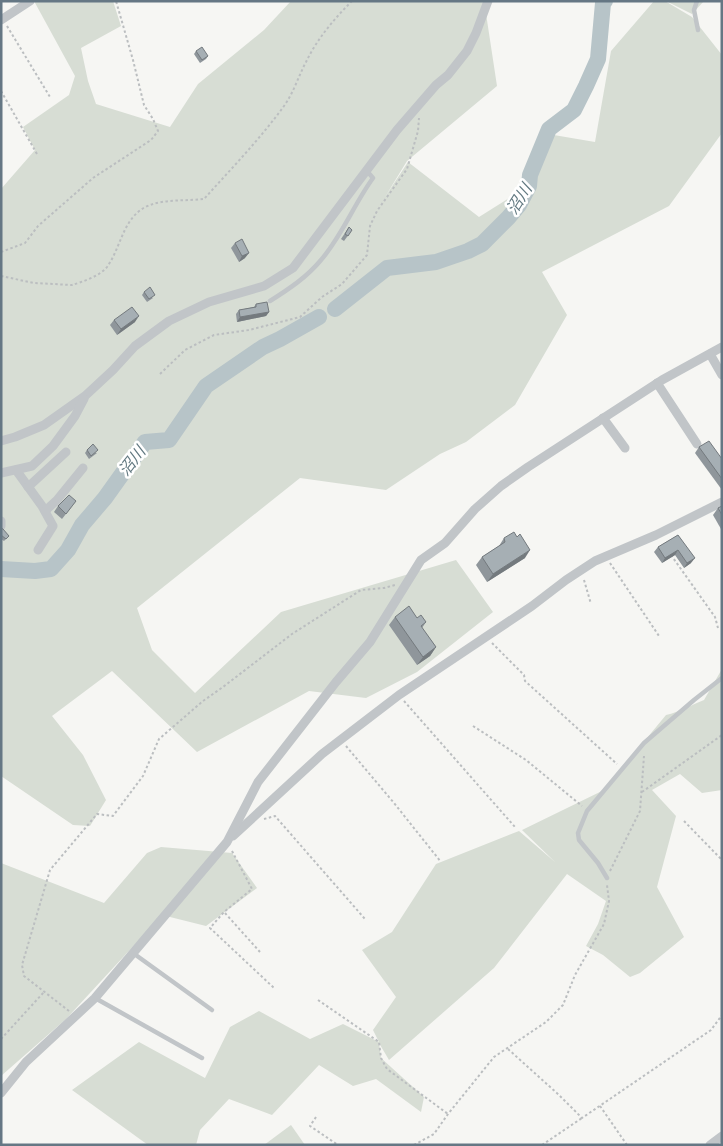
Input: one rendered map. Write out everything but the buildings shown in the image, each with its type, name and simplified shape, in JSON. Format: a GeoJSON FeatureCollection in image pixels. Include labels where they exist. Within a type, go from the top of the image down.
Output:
{"type":"FeatureCollection","features":[{"type":"Feature","properties":{"kind":"street"},"geometry":{"type":"LineString","coordinates":[[2,19],[30,1]]}},
{"type":"Feature","properties":{"kind":"street"},"geometry":{"type":"LineString","coordinates":[[1,441],[44,425],[85,396],[135,346],[169,320],[209,302],[264,286],[293,268],[320,235],[396,130],[448,75],[467,50],[488,1]]}},
{"type":"Feature","properties":{"kind":"street"},"geometry":{"type":"LineString","coordinates":[[227,842],[258,782],[336,682],[370,642],[421,560],[446,543],[475,510],[501,486],[657,383],[722,347]]}},
{"type":"Feature","properties":{"kind":"street"},"geometry":{"type":"LineString","coordinates":[[710,354],[722,375]]}},
{"type":"Feature","properties":{"kind":"street"},"geometry":{"type":"LineString","coordinates":[[657,383],[697,444]]}},
{"type":"Feature","properties":{"kind":"street"},"geometry":{"type":"LineString","coordinates":[[1,473],[32,466],[53,446],[75,416],[85,396]]}},
{"type":"Feature","properties":{"kind":"street"},"geometry":{"type":"LineString","coordinates":[[603,418],[625,448]]}},
{"type":"Feature","properties":{"kind":"street"},"geometry":{"type":"LineString","coordinates":[[28,487],[66,452]]}},
{"type":"Feature","properties":{"kind":"street"},"geometry":{"type":"LineString","coordinates":[[45,511],[57,500],[83,468]]}},
{"type":"Feature","properties":{"kind":"street"},"geometry":{"type":"LineString","coordinates":[[16,470],[45,511],[53,526],[38,550]]}},
{"type":"Feature","properties":{"kind":"street"},"geometry":{"type":"LineString","coordinates":[[1,1093],[26,1062],[96,998],[227,842],[322,754],[399,695],[581,570],[606,556],[722,502]]}},
{"type":"Feature","properties":{"kind":"street"},"geometry":{"type":"LineString","coordinates":[[1,521],[1,526]]}},
{"type":"Feature","properties":{"kind":"street"},"geometry":{"type":"LineString","coordinates":[[710,1145],[722,1136]]}},
{"type":"Feature","properties":{"kind":"lane"},"geometry":{"type":"LineString","coordinates":[[697,1],[694,10],[698,30]]}},
{"type":"Feature","properties":{"kind":"lane"},"geometry":{"type":"LineString","coordinates":[[270,301],[295,286],[322,260],[350,216],[359,197],[373,178],[366,170]]}},
{"type":"Feature","properties":{"kind":"lane"},"geometry":{"type":"LineString","coordinates":[[606,878],[598,863],[579,840],[578,833],[587,811],[644,743],[722,678]]}},
{"type":"Feature","properties":{"kind":"lane"},"geometry":{"type":"LineString","coordinates":[[133,954],[212,1010]]}},
{"type":"Feature","properties":{"kind":"lane"},"geometry":{"type":"LineString","coordinates":[[96,998],[202,1058]]}},
{"type":"Feature","properties":{"kind":"path"},"geometry":{"type":"LineString","coordinates":[[1,252],[25,243],[38,226],[86,184],[151,140],[158,131],[154,119],[144,105],[116,1]]}},
{"type":"Feature","properties":{"kind":"path"},"geometry":{"type":"LineString","coordinates":[[1,276],[34,283],[72,285],[78,283],[106,268],[132,216],[149,205],[204,199],[262,134],[284,106],[293,92],[316,42],[352,1]]}},
{"type":"Feature","properties":{"kind":"path"},"geometry":{"type":"LineString","coordinates":[[2,19],[50,97]]}},
{"type":"Feature","properties":{"kind":"path"},"geometry":{"type":"LineString","coordinates":[[1,91],[38,154]]}},
{"type":"Feature","properties":{"kind":"path"},"geometry":{"type":"LineString","coordinates":[[666,550],[715,617],[718,628]]}},
{"type":"Feature","properties":{"kind":"path"},"geometry":{"type":"LineString","coordinates":[[606,556],[659,636]]}},
{"type":"Feature","properties":{"kind":"path"},"geometry":{"type":"LineString","coordinates":[[581,570],[591,604]]}},
{"type":"Feature","properties":{"kind":"path"},"geometry":{"type":"LineString","coordinates":[[76,1017],[24,976],[22,964],[50,870],[97,814],[113,816],[143,776],[159,739],[203,701],[292,634],[361,590],[384,588],[408,581]]}},
{"type":"Feature","properties":{"kind":"path"},"geometry":{"type":"LineString","coordinates":[[486,637],[524,675],[525,681],[622,769]]}},
{"type":"Feature","properties":{"kind":"path"},"geometry":{"type":"LineString","coordinates":[[399,695],[515,827]]}},
{"type":"Feature","properties":{"kind":"path"},"geometry":{"type":"LineString","coordinates":[[473,726],[526,760],[587,811]]}},
{"type":"Feature","properties":{"kind":"path"},"geometry":{"type":"LineString","coordinates":[[641,792],[722,735]]}},
{"type":"Feature","properties":{"kind":"path"},"geometry":{"type":"LineString","coordinates":[[341,740],[441,862]]}},
{"type":"Feature","properties":{"kind":"path"},"geometry":{"type":"LineString","coordinates":[[414,1145],[434,1134],[494,1057],[546,1022],[563,1005],[576,975],[604,924],[609,901],[606,878],[640,811],[644,743]]}},
{"type":"Feature","properties":{"kind":"path"},"geometry":{"type":"LineString","coordinates":[[250,821],[275,816],[365,919]]}},
{"type":"Feature","properties":{"kind":"path"},"geometry":{"type":"LineString","coordinates":[[684,820],[722,860]]}},
{"type":"Feature","properties":{"kind":"path"},"geometry":{"type":"LineString","coordinates":[[227,842],[252,889],[224,912],[210,928],[274,988]]}},
{"type":"Feature","properties":{"kind":"path"},"geometry":{"type":"LineString","coordinates":[[224,912],[260,952]]}},
{"type":"Feature","properties":{"kind":"path"},"geometry":{"type":"LineString","coordinates":[[1,1039],[44,992]]}},
{"type":"Feature","properties":{"kind":"path"},"geometry":{"type":"LineString","coordinates":[[318,1000],[379,1042],[381,1058],[387,1069],[448,1114]]}},
{"type":"Feature","properties":{"kind":"path"},"geometry":{"type":"LineString","coordinates":[[542,1145],[711,1030],[722,1015]]}},
{"type":"Feature","properties":{"kind":"path"},"geometry":{"type":"LineString","coordinates":[[508,1049],[582,1118]]}},
{"type":"Feature","properties":{"kind":"path"},"geometry":{"type":"LineString","coordinates":[[600,1106],[627,1145]]}},
{"type":"Feature","properties":{"kind":"path"},"geometry":{"type":"LineString","coordinates":[[316,1117],[310,1126],[338,1145]]}},
{"type":"Feature","properties":{"kind":"shaded area"},"geometry":{"type":"Polygon","coordinates":[[[34,1],[113,1],[121,26],[81,48],[88,81],[96,104],[170,127],[198,84],[264,30],[291,1],[489,1],[485,7],[497,86],[407,161],[385,197],[408,162],[479,217],[514,195],[542,133],[595,142],[611,51],[654,1],[665,1],[692,17],[722,55],[722,133],[669,206],[542,272],[567,315],[515,405],[466,442],[440,454],[386,490],[300,478],[137,608],[152,650],[195,693],[281,612],[456,560],[493,612],[417,672],[366,698],[309,691],[197,752],[112,671],[52,716],[83,755],[106,800],[90,826],[73,825],[1,776],[1,189],[35,150],[23,127],[69,95],[75,76],[34,1]]]}},
{"type":"Feature","properties":{"kind":"shaded area"},"geometry":{"type":"Polygon","coordinates":[[[666,1],[704,1],[692,14],[666,1]]]}},
{"type":"Feature","properties":{"kind":"shaded area"},"geometry":{"type":"Polygon","coordinates":[[[722,669],[722,790],[702,793],[680,774],[652,790],[676,816],[657,887],[684,937],[640,973],[630,977],[603,955],[586,946],[598,924],[606,901],[567,874],[494,968],[389,1060],[379,1043],[381,1058],[424,1097],[421,1112],[376,1079],[353,1086],[319,1065],[272,1115],[229,1099],[200,1130],[196,1145],[148,1145],[72,1090],[139,1042],[205,1078],[230,1027],[259,1011],[310,1039],[343,1024],[379,1042],[373,1030],[396,997],[362,950],[392,932],[436,864],[519,831],[555,862],[522,830],[604,790],[666,715],[704,700],[722,669]]]}},
{"type":"Feature","properties":{"kind":"shaded area"},"geometry":{"type":"Polygon","coordinates":[[[161,847],[232,853],[257,888],[206,926],[162,915],[66,1019],[1,1076],[1,863],[104,903],[147,853],[161,847]]]}},
{"type":"Feature","properties":{"kind":"shaded area"},"geometry":{"type":"Polygon","coordinates":[[[291,1125],[305,1145],[264,1145],[291,1125]]]}},
{"type":"Feature","properties":{"kind":"waterway","name":"沼川"},"geometry":{"type":"LineString","coordinates":[[335,309],[387,268],[436,262],[468,251],[482,244],[508,218],[519,205],[529,186],[530,175],[549,129],[574,110],[586,86],[598,59],[603,3],[605,1]]}},
{"type":"Feature","properties":{"kind":"waterway","name":"沼川"},"geometry":{"type":"LineString","coordinates":[[1,569],[35,571],[51,569],[68,550],[82,525],[105,498],[145,442],[169,440],[206,386],[263,347],[319,317]]}}]}
